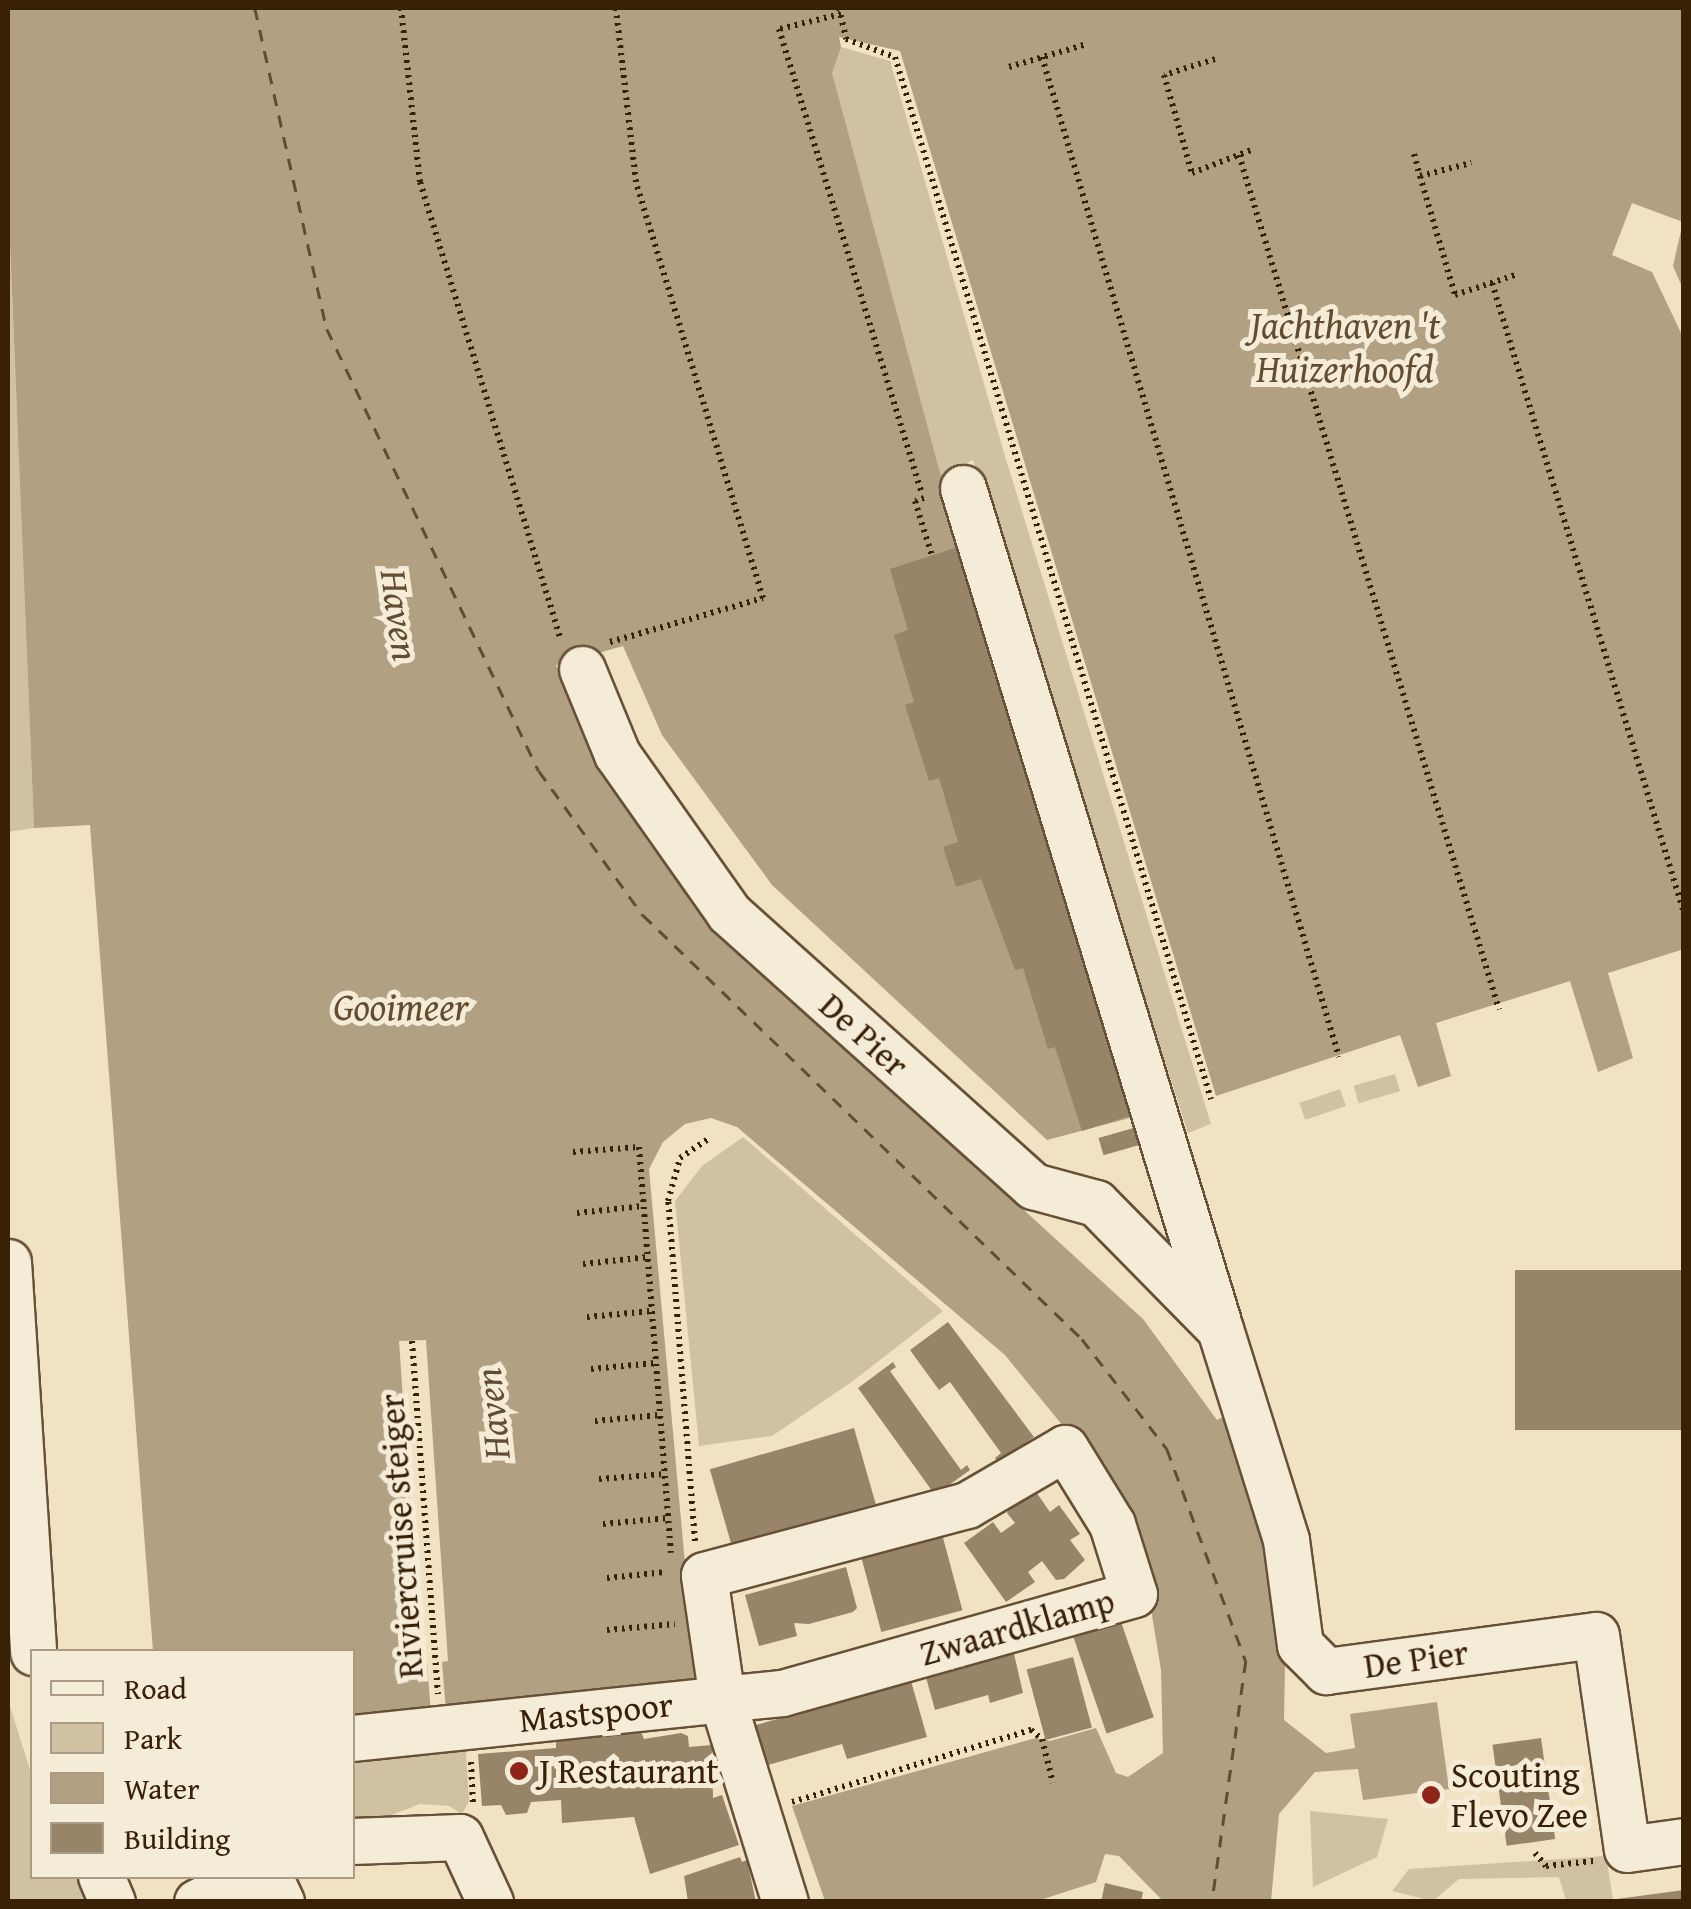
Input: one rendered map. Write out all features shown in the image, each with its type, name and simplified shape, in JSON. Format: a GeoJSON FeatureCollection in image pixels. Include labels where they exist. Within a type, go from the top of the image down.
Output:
{"type":"FeatureCollection","features":[{"type":"Feature","properties":{"kind":"street","name":"De Pier"},"geometry":{"type":"LineString","coordinates":[[943,493],[1286,1540],[1300,1644],[1326,1672],[1596,1635],[1627,1849]]}},
{"type":"Feature","properties":{"kind":"street","name":"De Pier"},"geometry":{"type":"LineString","coordinates":[[583,656],[617,754],[729,913],[1033,1186],[1096,1203],[1220,1329]]}},
{"type":"Feature","properties":{"kind":"street"},"geometry":{"type":"LineString","coordinates":[[8,1262],[34,1649]]}},
{"type":"Feature","properties":{"kind":"street","name":"Zwaardklamp"},"geometry":{"type":"LineString","coordinates":[[690,1591],[967,1505],[1065,1448],[1112,1524],[1134,1594],[782,1693],[722,1699]]}},
{"type":"Feature","properties":{"kind":"street"},"geometry":{"type":"LineString","coordinates":[[690,1591],[785,1902]]}},
{"type":"Feature","properties":{"kind":"street","name":"Mastspoor"},"geometry":{"type":"LineString","coordinates":[[355,1738],[722,1699]]}},
{"type":"Feature","properties":{"kind":"street"},"geometry":{"type":"LineString","coordinates":[[355,1841],[460,1837],[490,1902]]}},
{"type":"Feature","properties":{"kind":"street"},"geometry":{"type":"LineString","coordinates":[[1627,1849],[1684,1842]]}},
{"type":"Feature","properties":{"kind":"street"},"geometry":{"type":"LineString","coordinates":[[198,1902],[246,1879]]}},
{"type":"Feature","properties":{"kind":"path"},"geometry":{"type":"LineString","coordinates":[[401,8],[420,182],[583,656],[763,598],[636,182],[616,8]]}},
{"type":"Feature","properties":{"kind":"path"},"geometry":{"type":"LineString","coordinates":[[932,556],[915,501],[943,493],[779,30],[839,11],[846,39],[895,57],[1211,1099]]}},
{"type":"Feature","properties":{"kind":"path"},"geometry":{"type":"LineString","coordinates":[[1009,67],[1086,44]]}},
{"type":"Feature","properties":{"kind":"path"},"geometry":{"type":"LineString","coordinates":[[1042,57],[1339,1057]]}},
{"type":"Feature","properties":{"kind":"path"},"geometry":{"type":"LineString","coordinates":[[1215,59],[1164,75],[1192,172],[1254,150]]}},
{"type":"Feature","properties":{"kind":"path"},"geometry":{"type":"LineString","coordinates":[[1414,154],[1455,295],[1518,274]]}},
{"type":"Feature","properties":{"kind":"path"},"geometry":{"type":"LineString","coordinates":[[1239,155],[1500,1009]]}},
{"type":"Feature","properties":{"kind":"path"},"geometry":{"type":"LineString","coordinates":[[1420,176],[1470,162]]}},
{"type":"Feature","properties":{"kind":"path"},"geometry":{"type":"LineString","coordinates":[[1492,283],[1684,912]]}},
{"type":"Feature","properties":{"kind":"path"},"geometry":{"type":"LineString","coordinates":[[678,1642],[677,1624],[696,1564],[668,1201],[680,1158],[711,1137]]}},
{"type":"Feature","properties":{"kind":"path"},"geometry":{"type":"LineString","coordinates":[[573,1152],[639,1147],[648,1256],[673,1572],[607,1578]]}},
{"type":"Feature","properties":{"kind":"path"},"geometry":{"type":"LineString","coordinates":[[577,1213],[644,1206]]}},
{"type":"Feature","properties":{"kind":"path"},"geometry":{"type":"LineString","coordinates":[[583,1264],[648,1256]]}},
{"type":"Feature","properties":{"kind":"path"},"geometry":{"type":"LineString","coordinates":[[587,1317],[652,1311]]}},
{"type":"Feature","properties":{"kind":"path","name":"Riviercruise steiger"},"geometry":{"type":"LineString","coordinates":[[412,1341],[455,1727]]}},
{"type":"Feature","properties":{"kind":"path"},"geometry":{"type":"LineString","coordinates":[[592,1368],[656,1363]]}},
{"type":"Feature","properties":{"kind":"path"},"geometry":{"type":"LineString","coordinates":[[595,1421],[660,1415]]}},
{"type":"Feature","properties":{"kind":"path"},"geometry":{"type":"LineString","coordinates":[[599,1480],[665,1474]]}},
{"type":"Feature","properties":{"kind":"path"},"geometry":{"type":"LineString","coordinates":[[603,1524],[668,1518]]}},
{"type":"Feature","properties":{"kind":"path"},"geometry":{"type":"LineString","coordinates":[[607,1630],[677,1624]]}},
{"type":"Feature","properties":{"kind":"path","name":"Mastspoor"},"geometry":{"type":"LineString","coordinates":[[455,1727],[473,1806],[460,1837]]}},
{"type":"Feature","properties":{"kind":"path"},"geometry":{"type":"LineString","coordinates":[[760,1811],[1031,1730],[1042,1739],[1053,1783]]}},
{"type":"Feature","properties":{"kind":"path"},"geometry":{"type":"LineString","coordinates":[[1535,1854],[1546,1866],[1606,1860],[1627,1849]]}},
{"type":"Feature","properties":{"kind":"green space"},"geometry":{"type":"Polygon","coordinates":[[[841,47],[890,61],[1005,456],[1211,1124],[1188,1133],[973,460],[954,469],[944,487],[831,73],[841,47]]]}},
{"type":"Feature","properties":{"kind":"green space"},"geometry":{"type":"Polygon","coordinates":[[[8,194],[34,828],[8,832],[8,194]]]}},
{"type":"Feature","properties":{"kind":"green space"},"geometry":{"type":"Polygon","coordinates":[[[1395,1074],[1400,1091],[1359,1103],[1354,1086],[1395,1074]]]}},
{"type":"Feature","properties":{"kind":"green space"},"geometry":{"type":"Polygon","coordinates":[[[1340,1089],[1346,1106],[1305,1120],[1299,1103],[1340,1089]]]}},
{"type":"Feature","properties":{"kind":"green space"},"geometry":{"type":"Polygon","coordinates":[[[743,1137],[943,1311],[853,1381],[772,1436],[699,1446],[675,1201],[702,1166],[743,1137]]]}},
{"type":"Feature","properties":{"kind":"green space"},"geometry":{"type":"Polygon","coordinates":[[[8,1700],[30,1770],[30,1879],[79,1879],[90,1901],[8,1901],[8,1700]]]}},
{"type":"Feature","properties":{"kind":"green space"},"geometry":{"type":"Polygon","coordinates":[[[465,1736],[469,1801],[462,1814],[449,1806],[420,1804],[381,1819],[355,1819],[355,1754],[465,1736]]]}},
{"type":"Feature","properties":{"kind":"green space"},"geometry":{"type":"Polygon","coordinates":[[[1310,1811],[1388,1819],[1377,1857],[1313,1887],[1310,1811]]]}},
{"type":"Feature","properties":{"kind":"green space"},"geometry":{"type":"Polygon","coordinates":[[[1606,1856],[1613,1900],[1566,1901],[1559,1877],[1459,1879],[1433,1901],[1392,1891],[1409,1869],[1606,1856]]]}},
{"type":"Feature","properties":{"kind":"water"},"geometry":{"type":"Polygon","coordinates":[[[8,8],[1683,8],[1684,949],[1608,973],[1633,1058],[1598,1072],[1570,981],[1436,1023],[1451,1076],[1418,1087],[1400,1035],[1216,1096],[900,51],[839,37],[841,47],[832,73],[944,487],[1141,1115],[1047,1140],[772,885],[662,735],[623,646],[556,665],[597,758],[648,842],[710,923],[1143,1319],[1217,1420],[1231,1413],[1286,1612],[1284,1720],[1326,1753],[1355,1748],[1350,1714],[1437,1702],[1449,1789],[1363,1800],[1358,1769],[1315,1772],[1279,1814],[1271,1901],[1163,1901],[1119,1856],[1105,1854],[1096,1882],[1037,1901],[825,1901],[792,1806],[1036,1738],[1050,1741],[1096,1728],[1116,1773],[1128,1777],[1163,1753],[1161,1670],[1148,1591],[1081,1448],[1005,1355],[737,1127],[711,1118],[685,1124],[663,1142],[649,1169],[697,1695],[355,1722],[355,1649],[153,1649],[90,825],[34,828],[8,194],[8,8]]]}},
{"type":"Feature","properties":{"kind":"pier"},"geometry":{"type":"Polygon","coordinates":[[[1632,203],[1683,222],[1673,266],[1683,289],[1683,337],[1652,272],[1612,255],[1632,203]]]}},
{"type":"Feature","properties":{"kind":"pier"},"geometry":{"type":"Polygon","coordinates":[[[426,1340],[448,1661],[442,1662],[446,1712],[431,1714],[427,1663],[421,1663],[399,1341],[426,1340]]]}},
{"type":"Feature","properties":{"kind":"building"},"geometry":{"type":"Polygon","coordinates":[[[958,547],[1136,1114],[1082,1131],[1055,1047],[1048,1049],[1023,968],[1015,970],[981,879],[956,887],[943,847],[958,842],[939,778],[929,781],[905,705],[914,702],[894,635],[908,630],[890,569],[958,547]]]}},
{"type":"Feature","properties":{"kind":"building"},"geometry":{"type":"Polygon","coordinates":[[[1137,1127],[1142,1144],[1104,1155],[1099,1138],[1137,1127]]]}},
{"type":"Feature","properties":{"kind":"building"},"geometry":{"type":"Polygon","coordinates":[[[1515,1270],[1684,1270],[1684,1430],[1515,1430],[1515,1270]]]}},
{"type":"Feature","properties":{"kind":"building"},"geometry":{"type":"Polygon","coordinates":[[[948,1322],[1034,1437],[998,1462],[995,1458],[1001,1453],[950,1382],[939,1390],[910,1350],[948,1322]]]}},
{"type":"Feature","properties":{"kind":"building"},"geometry":{"type":"Polygon","coordinates":[[[893,1362],[896,1367],[890,1371],[961,1470],[967,1465],[970,1470],[935,1495],[858,1388],[893,1362]]]}},
{"type":"Feature","properties":{"kind":"building"},"geometry":{"type":"Polygon","coordinates":[[[854,1428],[876,1504],[732,1545],[710,1469],[854,1428]]]}},
{"type":"Feature","properties":{"kind":"building"},"geometry":{"type":"Polygon","coordinates":[[[1036,1492],[1050,1512],[1059,1505],[1080,1534],[1070,1540],[1085,1560],[1064,1579],[1056,1580],[1042,1561],[1028,1572],[1035,1582],[1006,1602],[964,1543],[993,1522],[1001,1533],[1015,1523],[1007,1513],[1012,1505],[1036,1492]]]}},
{"type":"Feature","properties":{"kind":"building"},"geometry":{"type":"Polygon","coordinates":[[[942,1534],[962,1610],[881,1632],[861,1556],[942,1534]]]}},
{"type":"Feature","properties":{"kind":"building"},"geometry":{"type":"Polygon","coordinates":[[[846,1567],[857,1608],[853,1612],[809,1624],[794,1623],[797,1636],[759,1646],[745,1595],[846,1567]]]}},
{"type":"Feature","properties":{"kind":"building"},"geometry":{"type":"Polygon","coordinates":[[[1119,1616],[1154,1717],[1107,1733],[1072,1632],[1119,1616]]]}},
{"type":"Feature","properties":{"kind":"building"},"geometry":{"type":"Polygon","coordinates":[[[1012,1645],[1023,1693],[990,1703],[988,1695],[935,1710],[924,1670],[1012,1645]]]}},
{"type":"Feature","properties":{"kind":"building"},"geometry":{"type":"Polygon","coordinates":[[[1073,1657],[1092,1728],[1046,1740],[1027,1669],[1073,1657]]]}},
{"type":"Feature","properties":{"kind":"building"},"geometry":{"type":"Polygon","coordinates":[[[909,1674],[927,1737],[847,1759],[842,1744],[768,1765],[756,1725],[831,1704],[829,1696],[909,1674]]]}},
{"type":"Feature","properties":{"kind":"building"},"geometry":{"type":"Polygon","coordinates":[[[638,1724],[644,1739],[681,1733],[688,1736],[689,1747],[712,1745],[713,1798],[722,1795],[739,1845],[650,1874],[634,1817],[562,1823],[561,1800],[531,1802],[527,1813],[506,1815],[501,1805],[482,1806],[478,1754],[556,1748],[556,1739],[638,1724]]]}},
{"type":"Feature","properties":{"kind":"building"},"geometry":{"type":"Polygon","coordinates":[[[1541,1738],[1555,1839],[1507,1846],[1492,1745],[1541,1738]]]}},
{"type":"Feature","properties":{"kind":"building"},"geometry":{"type":"Polygon","coordinates":[[[740,1857],[742,1862],[747,1860],[756,1902],[688,1902],[684,1876],[740,1857]]]}},
{"type":"Feature","properties":{"kind":"building"},"geometry":{"type":"Polygon","coordinates":[[[1105,1883],[1143,1892],[1141,1902],[1101,1902],[1105,1883]]]}},
{"type":"Feature","properties":{"kind":"building"},"geometry":{"type":"Polygon","coordinates":[[[1684,1890],[1684,1902],[1617,1902],[1617,1899],[1684,1890]]]}},
{"type":"Feature","properties":{"kind":"ferry route"},"geometry":{"type":"LineString","coordinates":[[255,8],[327,329],[539,771],[643,915],[1082,1339],[1167,1449],[1246,1661],[1212,1902]]}},
{"type":"Feature","properties":{"kind":"place","name":"J Restaurant"},"geometry":{"type":"Point","coordinates":[519,1771]}},
{"type":"Feature","properties":{"kind":"place","name":"Scouting Flevo Zee"},"geometry":{"type":"Point","coordinates":[1431,1795]}},
{"type":"Feature","properties":{"kind":"water label","name":"Jachthaven 't Huizerhoofd"},"geometry":{"type":"Point","coordinates":[1345,347]}},
{"type":"Feature","properties":{"kind":"water label","name":"Haven"},"geometry":{"type":"Point","coordinates":[400,615]}},
{"type":"Feature","properties":{"kind":"water label","name":"Gooimeer"},"geometry":{"type":"Point","coordinates":[401,1007]}},
{"type":"Feature","properties":{"kind":"water label","name":"Haven"},"geometry":{"type":"Point","coordinates":[492,1414]}}]}
